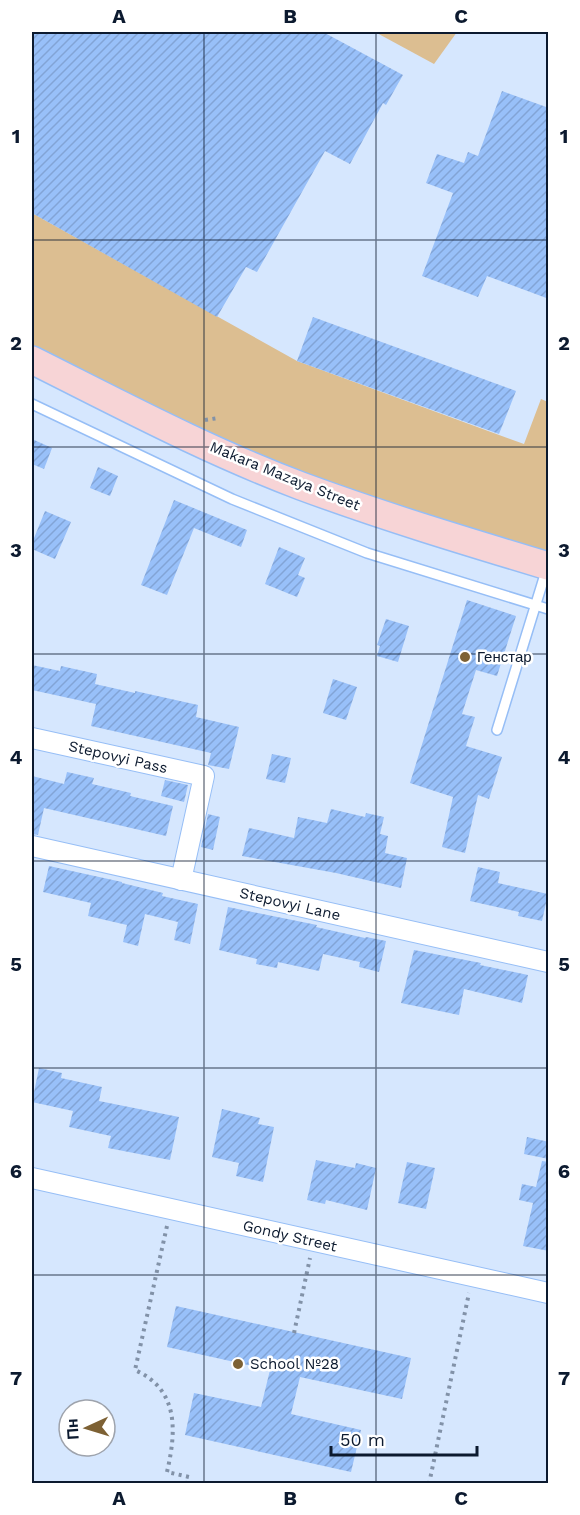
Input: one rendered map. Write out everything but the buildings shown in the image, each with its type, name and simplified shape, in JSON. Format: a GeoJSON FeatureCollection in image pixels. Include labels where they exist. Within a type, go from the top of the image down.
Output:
{"type":"FeatureCollection","features":[{"type":"Feature","properties":{"kind":"main road","name":"Makara Mazaya Street"},"geometry":{"type":"LineString","coordinates":[[32,360],[200,442],[299,485],[427,530],[548,566]]}},
{"type":"Feature","properties":{"kind":"street","name":"Stepovyi Pass"},"geometry":{"type":"LineString","coordinates":[[32,738],[204,776],[181,880]]}},
{"type":"Feature","properties":{"kind":"street","name":"Stepovyi Lane"},"geometry":{"type":"LineString","coordinates":[[32,846],[549,962]]}},
{"type":"Feature","properties":{"kind":"street","name":"Gondy Street"},"geometry":{"type":"LineString","coordinates":[[32,1178],[549,1293]]}},
{"type":"Feature","properties":{"kind":"lane"},"geometry":{"type":"LineString","coordinates":[[32,404],[232,499],[356,549],[549,609]]}},
{"type":"Feature","properties":{"kind":"lane"},"geometry":{"type":"LineString","coordinates":[[496,730],[548,566]]}},
{"type":"Feature","properties":{"kind":"path"},"geometry":{"type":"LineString","coordinates":[[202,420],[218,418]]}},
{"type":"Feature","properties":{"kind":"path"},"geometry":{"type":"LineString","coordinates":[[167,1226],[135,1370],[146,1375],[164,1394],[173,1418],[173,1444],[167,1472],[189,1477],[187,1484]]}},
{"type":"Feature","properties":{"kind":"path"},"geometry":{"type":"LineString","coordinates":[[294,1332],[310,1258]]}},
{"type":"Feature","properties":{"kind":"path"},"geometry":{"type":"LineString","coordinates":[[429,1484],[469,1293]]}},
{"type":"Feature","properties":{"kind":"shaded area"},"geometry":{"type":"Polygon","coordinates":[[[375,32],[457,32],[434,64],[375,32]]]}},
{"type":"Feature","properties":{"kind":"shaded area"},"geometry":{"type":"Polygon","coordinates":[[[32,213],[297,361],[524,444],[541,399],[548,402],[548,558],[302,478],[32,352],[32,213]]]}},
{"type":"Feature","properties":{"kind":"place","name":"Генстар"},"geometry":{"type":"Point","coordinates":[465,657]}},
{"type":"Feature","properties":{"kind":"place","name":"School №28"},"geometry":{"type":"Point","coordinates":[238,1364]}}]}
